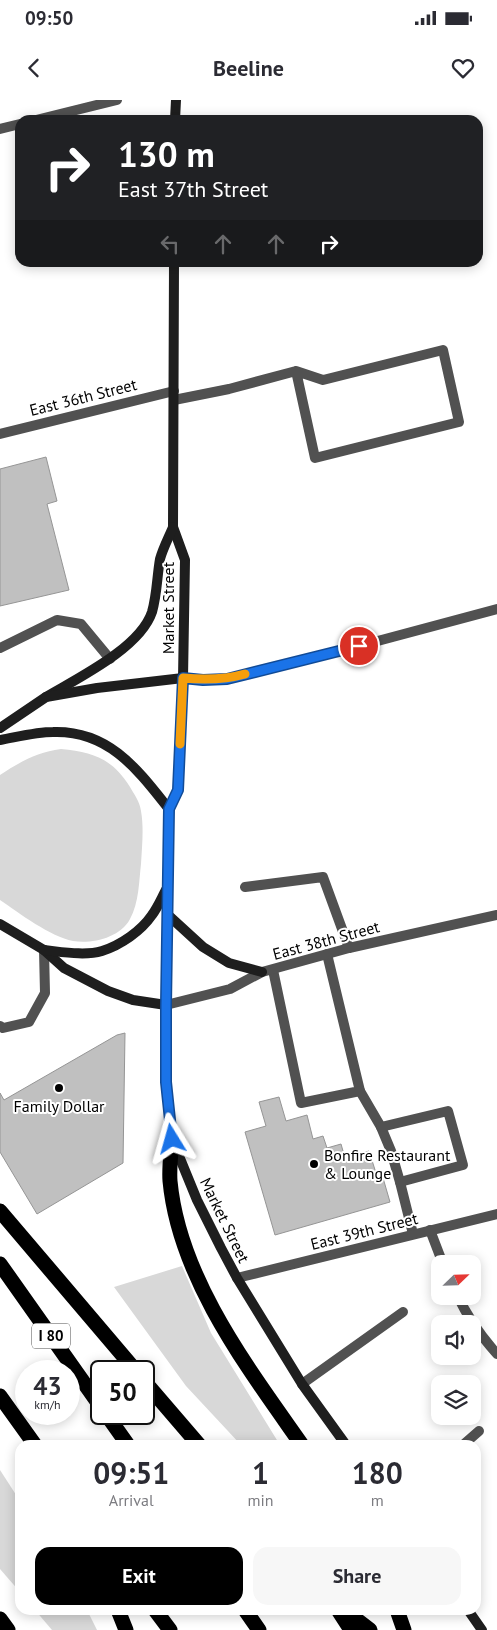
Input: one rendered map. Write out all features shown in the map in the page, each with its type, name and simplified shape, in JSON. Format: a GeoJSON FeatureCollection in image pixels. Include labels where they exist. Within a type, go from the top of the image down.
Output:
{"type":"FeatureCollection","features":[{"type":"Feature","properties":{"kind":"highway"},"geometry":{"type":"LineString","coordinates":[[172,1139],[170,1179],[172,1197],[181,1236],[200,1282],[223,1329],[299,1440]]}},
{"type":"Feature","properties":{"kind":"highway"},"geometry":{"type":"LineString","coordinates":[[0,1211],[127,1360]]}},
{"type":"Feature","properties":{"kind":"highway","name":"I 80"},"geometry":{"type":"LineString","coordinates":[[0,1264],[90,1391]]}},
{"type":"Feature","properties":{"kind":"highway"},"geometry":{"type":"LineString","coordinates":[[155,1393],[195,1440]]}},
{"type":"Feature","properties":{"kind":"highway"},"geometry":{"type":"LineString","coordinates":[[0,1396],[31,1440]]}},
{"type":"Feature","properties":{"kind":"highway"},"geometry":{"type":"LineString","coordinates":[[114,1425],[124,1440]]}},
{"type":"Feature","properties":{"kind":"highway"},"geometry":{"type":"LineString","coordinates":[[120,1615],[126,1630]]}},
{"type":"Feature","properties":{"kind":"highway"},"geometry":{"type":"LineString","coordinates":[[159,1615],[170,1630]]}},
{"type":"Feature","properties":{"kind":"highway"},"geometry":{"type":"LineString","coordinates":[[248,1615],[259,1630]]}},
{"type":"Feature","properties":{"kind":"highway"},"geometry":{"type":"LineString","coordinates":[[341,1615],[351,1630]]}},
{"type":"Feature","properties":{"kind":"highway"},"geometry":{"type":"LineString","coordinates":[[350,1615],[370,1630]]}},
{"type":"Feature","properties":{"kind":"highway"},"geometry":{"type":"LineString","coordinates":[[399,1615],[404,1630]]}},
{"type":"Feature","properties":{"kind":"highway"},"geometry":{"type":"LineString","coordinates":[[0,1619],[8,1630]]}},
{"type":"Feature","properties":{"kind":"main road"},"geometry":{"type":"LineString","coordinates":[[176,100],[176,115]]}},
{"type":"Feature","properties":{"kind":"main road","name":"Market Street"},"geometry":{"type":"LineString","coordinates":[[174,267],[173,527],[185,560],[183,678],[178,790],[169,809],[166,1082],[172,1139],[197,1200],[237,1278],[302,1384],[342,1440]]}},
{"type":"Feature","properties":{"kind":"main road"},"geometry":{"type":"LineString","coordinates":[[0,728],[46,697],[110,659],[143,628],[152,613],[161,557],[173,527]]}},
{"type":"Feature","properties":{"kind":"main road"},"geometry":{"type":"LineString","coordinates":[[46,697],[97,688],[183,678]]}},
{"type":"Feature","properties":{"kind":"main road"},"geometry":{"type":"LineString","coordinates":[[0,740],[53,732],[77,734],[96,740],[118,752],[141,774],[169,809]]}},
{"type":"Feature","properties":{"kind":"main road"},"geometry":{"type":"LineString","coordinates":[[44,950],[82,953],[102,951],[119,944],[135,934],[151,916],[169,884]]}},
{"type":"Feature","properties":{"kind":"main road"},"geometry":{"type":"LineString","coordinates":[[168,916],[203,947],[229,963],[262,972]]}},
{"type":"Feature","properties":{"kind":"main road"},"geometry":{"type":"LineString","coordinates":[[0,924],[44,950],[64,968],[108,991],[133,1000],[166,1005]]}},
{"type":"Feature","properties":{"kind":"main road"},"geometry":{"type":"LineString","coordinates":[[472,1615],[482,1630]]}},
{"type":"Feature","properties":{"kind":"street"},"geometry":{"type":"LineString","coordinates":[[56,115],[117,100]]}},
{"type":"Feature","properties":{"kind":"street"},"geometry":{"type":"LineString","coordinates":[[0,129],[15,125]]}},
{"type":"Feature","properties":{"kind":"street"},"geometry":{"type":"LineString","coordinates":[[443,350],[459,422],[315,458],[296,371],[322,380],[443,350]]}},
{"type":"Feature","properties":{"kind":"street","name":"East 36th Street"},"geometry":{"type":"LineString","coordinates":[[0,434],[174,395],[229,389],[296,371]]}},
{"type":"Feature","properties":{"kind":"street"},"geometry":{"type":"LineString","coordinates":[[183,678],[203,680],[227,679],[497,609]]}},
{"type":"Feature","properties":{"kind":"street"},"geometry":{"type":"LineString","coordinates":[[0,648],[57,620],[81,624],[110,659]]}},
{"type":"Feature","properties":{"kind":"street"},"geometry":{"type":"LineString","coordinates":[[245,887],[323,876],[349,948]]}},
{"type":"Feature","properties":{"kind":"street","name":"East 38th Street"},"geometry":{"type":"LineString","coordinates":[[166,1005],[230,990],[262,972],[349,948],[497,916]]}},
{"type":"Feature","properties":{"kind":"street"},"geometry":{"type":"LineString","coordinates":[[0,1026],[3,1028],[29,1022],[45,993],[44,950]]}},
{"type":"Feature","properties":{"kind":"street"},"geometry":{"type":"LineString","coordinates":[[327,954],[360,1090],[381,1127],[390,1151],[413,1234]]}},
{"type":"Feature","properties":{"kind":"street"},"geometry":{"type":"LineString","coordinates":[[273,970],[301,1103],[360,1090]]}},
{"type":"Feature","properties":{"kind":"street"},"geometry":{"type":"LineString","coordinates":[[381,1127],[448,1111],[463,1166],[400,1182]]}},
{"type":"Feature","properties":{"kind":"street","name":"East 39th Street"},"geometry":{"type":"LineString","coordinates":[[237,1278],[497,1214]]}},
{"type":"Feature","properties":{"kind":"street"},"geometry":{"type":"LineString","coordinates":[[430,1230],[440,1255]]}},
{"type":"Feature","properties":{"kind":"street"},"geometry":{"type":"LineString","coordinates":[[462,1305],[497,1354]]}},
{"type":"Feature","properties":{"kind":"street"},"geometry":{"type":"LineString","coordinates":[[302,1384],[403,1312]]}},
{"type":"Feature","properties":{"kind":"street"},"geometry":{"type":"LineString","coordinates":[[469,1440],[479,1431]]}},
{"type":"Feature","properties":{"kind":"shaded area"},"geometry":{"type":"Polygon","coordinates":[[[61,749],[82,752],[108,763],[123,777],[135,795],[140,808],[142,844],[139,885],[133,913],[120,931],[105,938],[89,942],[73,941],[55,935],[0,900],[0,775],[29,758],[44,752],[61,749]]]}},
{"type":"Feature","properties":{"kind":"shaded area"},"geometry":{"type":"Polygon","coordinates":[[[182,1266],[211,1333],[277,1440],[236,1440],[186,1386],[114,1287],[182,1266]]]}},
{"type":"Feature","properties":{"kind":"shaded area"},"geometry":{"type":"Polygon","coordinates":[[[0,1470],[15,1493],[15,1586],[0,1569],[0,1470]]]}},
{"type":"Feature","properties":{"kind":"shaded area"},"geometry":{"type":"Polygon","coordinates":[[[39,1615],[90,1615],[97,1630],[52,1630],[39,1615]]]}},
{"type":"Feature","properties":{"kind":"building"},"geometry":{"type":"Polygon","coordinates":[[[46,457],[57,501],[47,504],[69,590],[0,606],[0,469],[46,457]]]}},
{"type":"Feature","properties":{"kind":"building"},"geometry":{"type":"Polygon","coordinates":[[[125,1033],[123,1163],[37,1214],[0,1152],[0,1093],[4,1100],[117,1035],[125,1033]]]}},
{"type":"Feature","properties":{"kind":"building","name":"Bonfire Restaurant & Lounge"},"geometry":{"type":"Polygon","coordinates":[[[279,1097],[286,1121],[307,1115],[313,1139],[323,1136],[327,1148],[341,1144],[345,1158],[369,1151],[376,1173],[381,1171],[390,1202],[275,1235],[245,1132],[266,1126],[259,1102],[279,1097]]]}},
{"type":"Feature","properties":{"kind":"slow traffic"},"geometry":{"type":"LineString","coordinates":[[180,744],[183,678],[203,680],[227,679],[245,674]]}},
{"type":"Feature","properties":{"kind":"place","name":"Family Dollar"},"geometry":{"type":"Point","coordinates":[59,1088]}},
{"type":"Feature","properties":{"kind":"place","name":"Bonfire Restaurant & Lounge"},"geometry":{"type":"Point","coordinates":[314,1164]}},
{"type":"Feature","properties":{"kind":"route"},"geometry":{"type":"LineString","coordinates":[[172,1139],[166,1082],[169,809],[178,790],[183,678],[203,680],[227,679],[359,646]]}}]}
